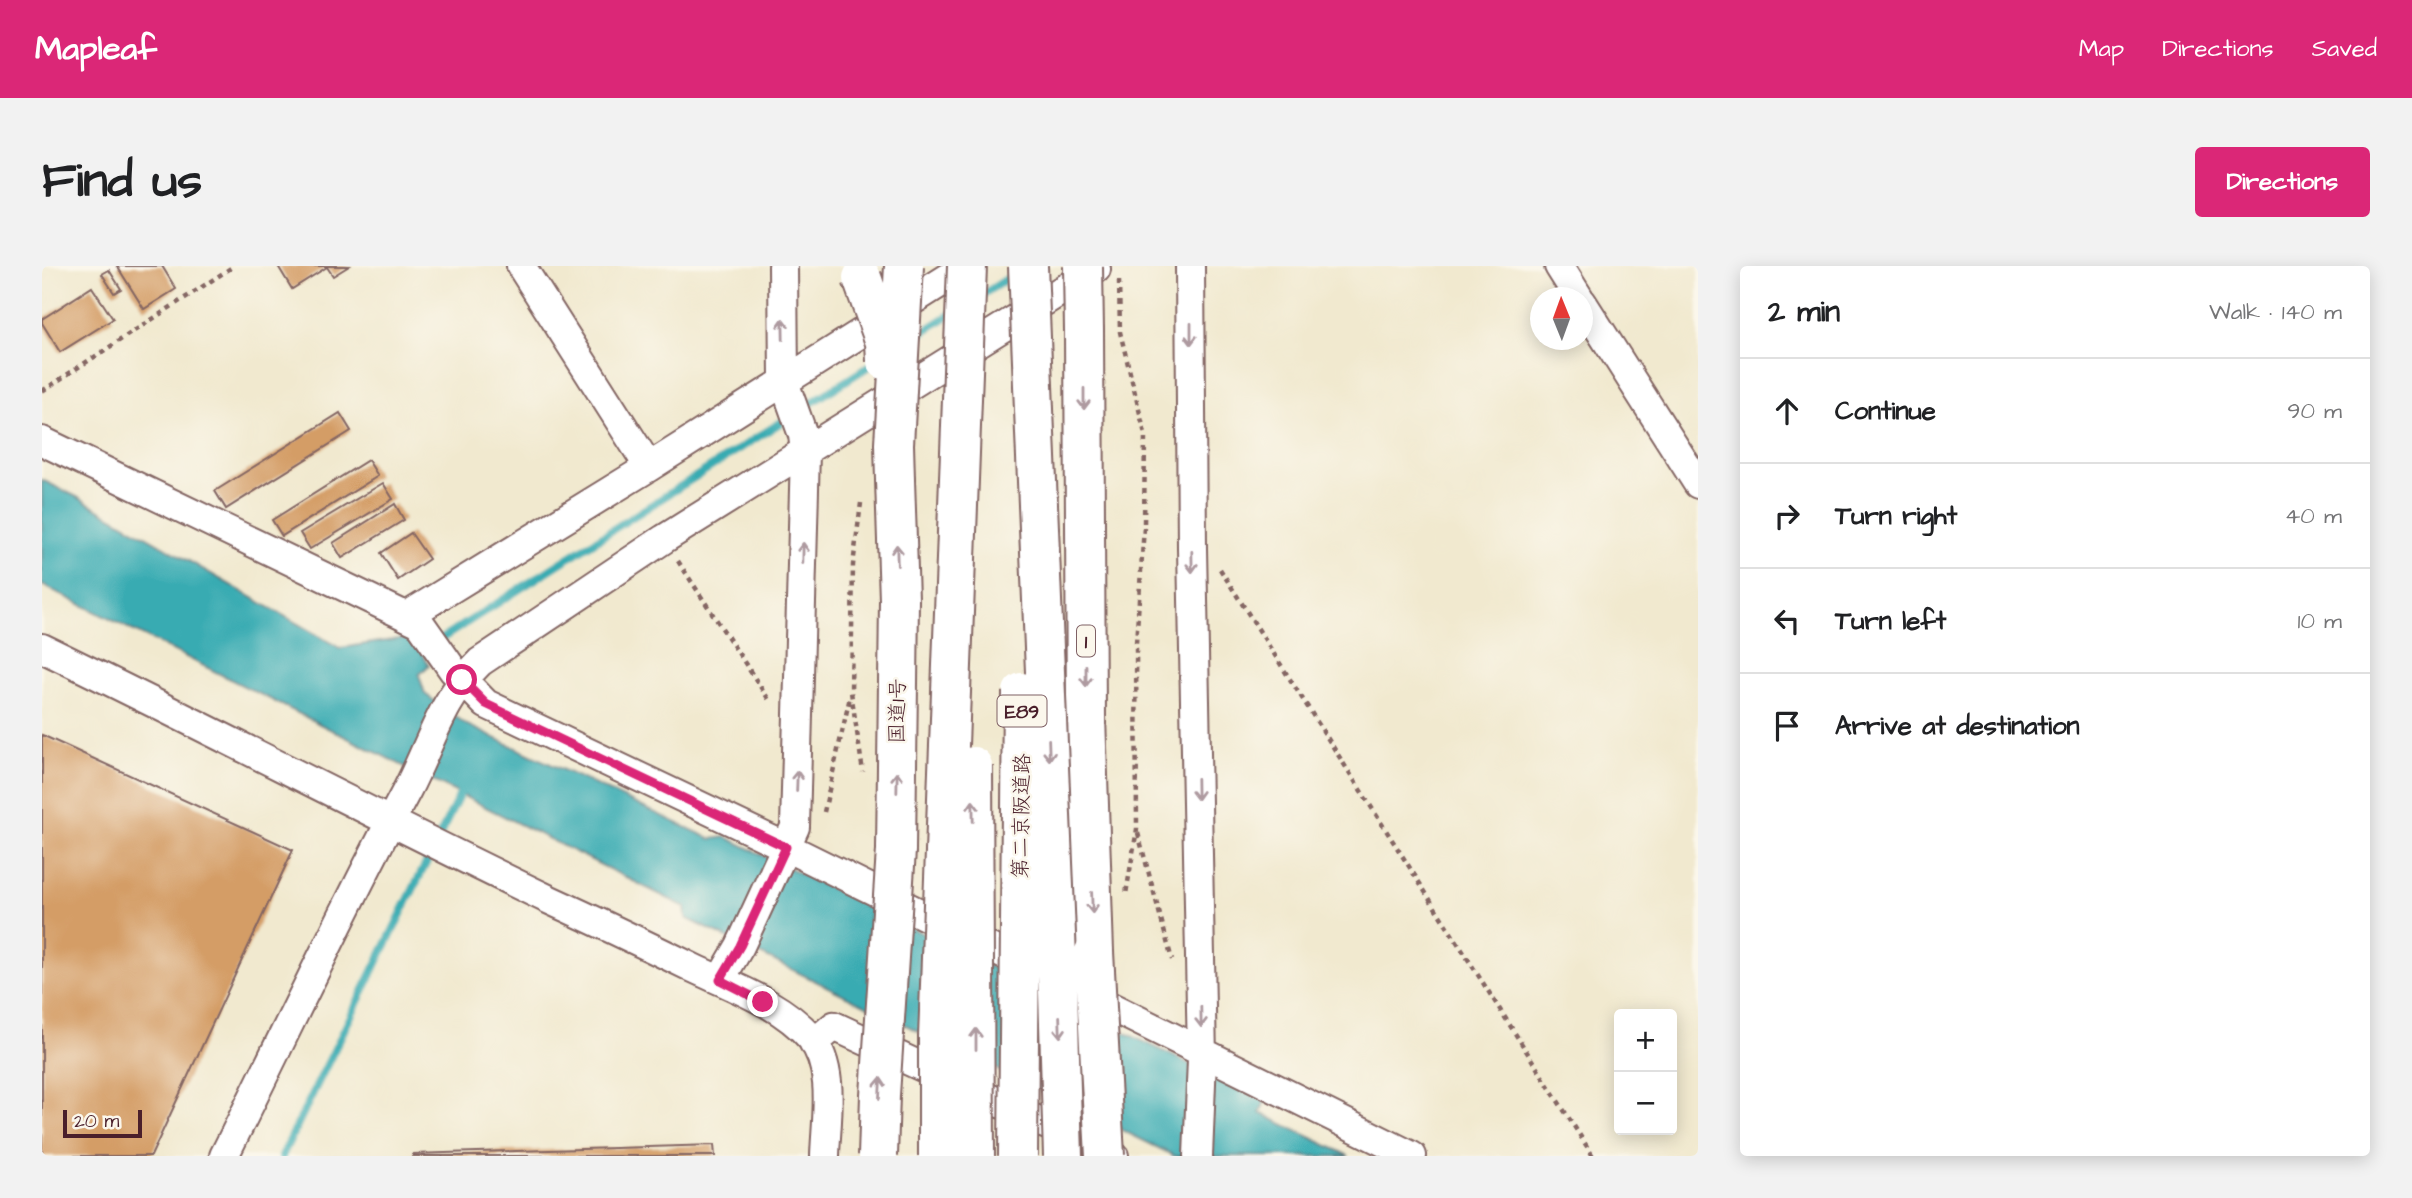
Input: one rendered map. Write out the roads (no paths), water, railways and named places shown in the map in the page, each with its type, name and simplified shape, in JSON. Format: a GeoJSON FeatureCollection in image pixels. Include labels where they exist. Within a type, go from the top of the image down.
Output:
{"type":"FeatureCollection","features":[{"type":"Feature","properties":{"kind":"highway","name":"国道1号"},"geometry":{"type":"LineString","coordinates":[[878,1156],[896,850],[899,600],[895,462],[904,266]]}},
{"type":"Feature","properties":{"kind":"highway"},"geometry":{"type":"LineString","coordinates":[[938,1156],[938,1038],[967,266]]}},
{"type":"Feature","properties":{"kind":"highway","name":"E89"},"geometry":{"type":"LineString","coordinates":[[967,266],[975,1156]]}},
{"type":"Feature","properties":{"kind":"highway"},"geometry":{"type":"LineString","coordinates":[[1028,266],[1065,1156]]}},
{"type":"Feature","properties":{"kind":"highway","name":"第二京阪道路"},"geometry":{"type":"LineString","coordinates":[[1018,1156],[1028,266]]}},
{"type":"Feature","properties":{"kind":"highway","name":"1"},"geometry":{"type":"LineString","coordinates":[[1083,266],[1102,331],[1086,717],[1094,952],[1105,1156]]}},
{"type":"Feature","properties":{"kind":"highway"},"geometry":{"type":"LineString","coordinates":[[859,272],[885,342],[895,462]]}},
{"type":"Feature","properties":{"kind":"street"},"geometry":{"type":"LineString","coordinates":[[521,266],[649,467]]}},
{"type":"Feature","properties":{"kind":"street"},"geometry":{"type":"LineString","coordinates":[[720,980],[740,946],[795,827],[804,443],[785,387],[783,266]]}},
{"type":"Feature","properties":{"kind":"street"},"geometry":{"type":"LineString","coordinates":[[413,619],[649,467],[785,387],[967,266]]}},
{"type":"Feature","properties":{"kind":"street"},"geometry":{"type":"LineString","coordinates":[[1190,266],[1192,548],[1202,1055],[1198,1156]]}},
{"type":"Feature","properties":{"kind":"street"},"geometry":{"type":"LineString","coordinates":[[1559,266],[1572,287]]}},
{"type":"Feature","properties":{"kind":"street"},"geometry":{"type":"LineString","coordinates":[[224,1156],[408,788],[455,682],[480,662],[804,443],[1110,273]]}},
{"type":"Feature","properties":{"kind":"street"},"geometry":{"type":"LineString","coordinates":[[1593,318],[1698,484]]}},
{"type":"Feature","properties":{"kind":"street"},"geometry":{"type":"LineString","coordinates":[[42,441],[413,619],[455,682],[486,704],[1412,1156]]}},
{"type":"Feature","properties":{"kind":"street"},"geometry":{"type":"LineString","coordinates":[[42,648],[181,715],[389,823],[720,980],[783,1013],[814,1043],[826,1069],[825,1156]]}},
{"type":"Feature","properties":{"kind":"street"},"geometry":{"type":"LineString","coordinates":[[814,1043],[834,1026],[1114,1156]]}},
{"type":"Feature","properties":{"kind":"water"},"geometry":{"type":"Polygon","coordinates":[[[42,480],[81,499],[340,648],[412,637],[429,665],[419,675],[425,694],[467,725],[711,839],[726,837],[1265,1101],[1260,1113],[1349,1156],[1175,1156],[686,918],[685,907],[42,585],[42,480]]]}},
{"type":"Feature","properties":{"kind":"waterway"},"geometry":{"type":"LineString","coordinates":[[977,298],[1016,273]]}},
{"type":"Feature","properties":{"kind":"waterway"},"geometry":{"type":"LineString","coordinates":[[912,339],[954,312]]}},
{"type":"Feature","properties":{"kind":"waterway"},"geometry":{"type":"LineString","coordinates":[[413,657],[877,361]]}},
{"type":"Feature","properties":{"kind":"waterway"},"geometry":{"type":"LineString","coordinates":[[282,1156],[464,786]]}}]}
